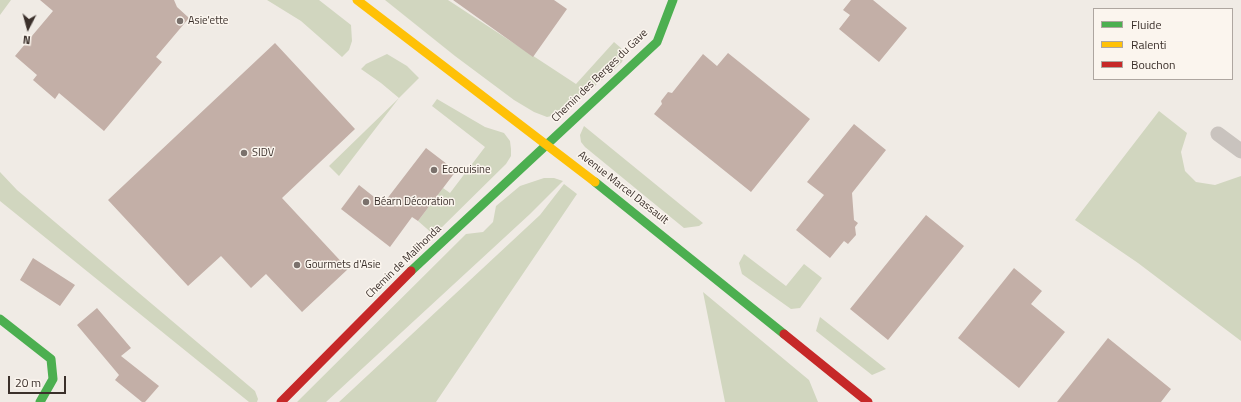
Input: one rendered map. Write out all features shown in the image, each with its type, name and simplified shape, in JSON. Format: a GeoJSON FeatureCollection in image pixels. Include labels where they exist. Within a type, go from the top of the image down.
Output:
{"type":"FeatureCollection","features":[{"type":"Feature","properties":{"kind":"street","name":"Avenue Marcel Dassault"},"geometry":{"type":"LineString","coordinates":[[357,0],[644,219],[868,402]]}},
{"type":"Feature","properties":{"kind":"street","name":"Chemin des Berges du Gave"},"geometry":{"type":"LineString","coordinates":[[546,143],[657,42],[673,0]]}},
{"type":"Feature","properties":{"kind":"street"},"geometry":{"type":"LineString","coordinates":[[1218,134],[1241,151]]}},
{"type":"Feature","properties":{"kind":"street","name":"Chemin de Malihonda"},"geometry":{"type":"LineString","coordinates":[[281,402],[421,261],[546,143]]}},
{"type":"Feature","properties":{"kind":"street"},"geometry":{"type":"LineString","coordinates":[[0,319],[51,359],[54,379],[40,402]]}},
{"type":"Feature","properties":{"kind":"green space"},"geometry":{"type":"Polygon","coordinates":[[[0,0],[11,0],[0,15],[0,0]]]}},
{"type":"Feature","properties":{"kind":"green space"},"geometry":{"type":"Polygon","coordinates":[[[267,0],[319,0],[351,25],[352,41],[349,50],[342,57],[301,21],[267,0]]]}},
{"type":"Feature","properties":{"kind":"green space"},"geometry":{"type":"Polygon","coordinates":[[[385,0],[448,0],[576,84],[614,42],[621,48],[624,55],[622,62],[570,108],[560,114],[547,117],[534,112],[514,100],[455,56],[385,0]]]}},
{"type":"Feature","properties":{"kind":"green space"},"geometry":{"type":"Polygon","coordinates":[[[387,54],[407,66],[419,78],[399,98],[361,69],[366,64],[387,54]]]}},
{"type":"Feature","properties":{"kind":"green space"},"geometry":{"type":"Polygon","coordinates":[[[399,98],[339,176],[329,166],[399,98]]]}},
{"type":"Feature","properties":{"kind":"green space"},"geometry":{"type":"Polygon","coordinates":[[[437,99],[485,127],[504,133],[510,141],[511,156],[506,164],[434,235],[418,221],[443,188],[450,193],[485,147],[432,106],[437,99]]]}},
{"type":"Feature","properties":{"kind":"green space"},"geometry":{"type":"Polygon","coordinates":[[[1159,111],[1187,133],[1181,152],[1185,171],[1196,182],[1215,185],[1241,176],[1241,341],[1138,263],[1075,220],[1159,111]]]}},
{"type":"Feature","properties":{"kind":"green space"},"geometry":{"type":"Polygon","coordinates":[[[584,126],[703,223],[699,226],[684,228],[585,147],[581,142],[580,135],[584,126]]]}},
{"type":"Feature","properties":{"kind":"green space"},"geometry":{"type":"Polygon","coordinates":[[[0,172],[17,190],[255,391],[258,399],[257,402],[249,402],[0,201],[0,172]]]}},
{"type":"Feature","properties":{"kind":"green space"},"geometry":{"type":"Polygon","coordinates":[[[544,178],[554,178],[563,181],[530,214],[326,402],[297,402],[466,234],[483,232],[493,222],[496,206],[520,186],[544,178]]]}},
{"type":"Feature","properties":{"kind":"green space"},"geometry":{"type":"Polygon","coordinates":[[[564,184],[577,194],[436,402],[339,402],[540,215],[564,184]]]}},
{"type":"Feature","properties":{"kind":"green space"},"geometry":{"type":"Polygon","coordinates":[[[744,254],[786,286],[804,264],[822,278],[800,308],[791,309],[742,274],[739,263],[744,254]]]}},
{"type":"Feature","properties":{"kind":"green space"},"geometry":{"type":"Polygon","coordinates":[[[703,292],[809,380],[818,402],[725,402],[703,292]]]}},
{"type":"Feature","properties":{"kind":"green space"},"geometry":{"type":"Polygon","coordinates":[[[820,317],[886,369],[872,375],[816,331],[820,317]]]}},
{"type":"Feature","properties":{"kind":"building"},"geometry":{"type":"Polygon","coordinates":[[[40,0],[174,0],[177,7],[189,18],[156,57],[162,62],[104,131],[59,93],[55,99],[33,80],[37,75],[15,56],[53,11],[40,0]]]}},
{"type":"Feature","properties":{"kind":"building"},"geometry":{"type":"Polygon","coordinates":[[[453,0],[554,0],[567,9],[533,57],[453,0]]]}},
{"type":"Feature","properties":{"kind":"building"},"geometry":{"type":"Polygon","coordinates":[[[851,0],[873,0],[907,28],[879,62],[839,29],[850,15],[843,10],[851,0]]]}},
{"type":"Feature","properties":{"kind":"building","name":"SIDV"},"geometry":{"type":"Polygon","coordinates":[[[275,43],[355,129],[282,198],[348,269],[302,312],[266,274],[251,288],[221,256],[188,286],[108,200],[275,43]]]}},
{"type":"Feature","properties":{"kind":"building"},"geometry":{"type":"Polygon","coordinates":[[[728,53],[810,119],[751,192],[654,114],[662,104],[661,101],[668,92],[672,93],[703,54],[717,66],[728,53]]]}},
{"type":"Feature","properties":{"kind":"building"},"geometry":{"type":"Polygon","coordinates":[[[854,124],[886,150],[852,193],[854,220],[858,223],[855,227],[856,235],[848,244],[844,241],[830,258],[796,230],[824,195],[807,182],[854,124]]]}},
{"type":"Feature","properties":{"kind":"building"},"geometry":{"type":"Polygon","coordinates":[[[426,148],[456,171],[418,221],[412,217],[390,247],[341,209],[359,185],[383,204],[426,148]]]}},
{"type":"Feature","properties":{"kind":"building"},"geometry":{"type":"Polygon","coordinates":[[[926,215],[964,246],[888,340],[850,309],[926,215]]]}},
{"type":"Feature","properties":{"kind":"building"},"geometry":{"type":"Polygon","coordinates":[[[33,258],[75,285],[60,306],[20,280],[33,258]]]}},
{"type":"Feature","properties":{"kind":"building"},"geometry":{"type":"Polygon","coordinates":[[[1014,268],[1042,291],[1031,304],[1065,332],[1019,388],[958,338],[1014,268]]]}},
{"type":"Feature","properties":{"kind":"building"},"geometry":{"type":"Polygon","coordinates":[[[97,308],[131,348],[121,356],[159,386],[145,402],[142,402],[115,380],[119,375],[77,325],[97,308]]]}},
{"type":"Feature","properties":{"kind":"building"},"geometry":{"type":"Polygon","coordinates":[[[1108,338],[1171,389],[1161,402],[1057,402],[1108,338]]]}},
{"type":"Feature","properties":{"kind":"traffic: fast"},"geometry":{"type":"LineString","coordinates":[[411,271],[657,42],[673,0]]}},
{"type":"Feature","properties":{"kind":"traffic: fast"},"geometry":{"type":"LineString","coordinates":[[595,182],[784,334]]}},
{"type":"Feature","properties":{"kind":"traffic: fast"},"geometry":{"type":"LineString","coordinates":[[0,319],[51,359],[53,379],[40,402]]}},
{"type":"Feature","properties":{"kind":"traffic: slow"},"geometry":{"type":"LineString","coordinates":[[357,0],[595,182]]}},
{"type":"Feature","properties":{"kind":"traffic: jam"},"geometry":{"type":"LineString","coordinates":[[281,402],[411,271]]}},
{"type":"Feature","properties":{"kind":"traffic: jam"},"geometry":{"type":"LineString","coordinates":[[784,334],[868,402]]}},
{"type":"Feature","properties":{"kind":"place","name":"Asie'ette"},"geometry":{"type":"Point","coordinates":[180,21]}},
{"type":"Feature","properties":{"kind":"place","name":"SIDV"},"geometry":{"type":"Point","coordinates":[244,153]}},
{"type":"Feature","properties":{"kind":"place","name":"Ecocuisine"},"geometry":{"type":"Point","coordinates":[434,170]}},
{"type":"Feature","properties":{"kind":"place","name":"Béarn Décoration"},"geometry":{"type":"Point","coordinates":[366,202]}},
{"type":"Feature","properties":{"kind":"place","name":"Gourmets d'Asie"},"geometry":{"type":"Point","coordinates":[297,265]}}]}
